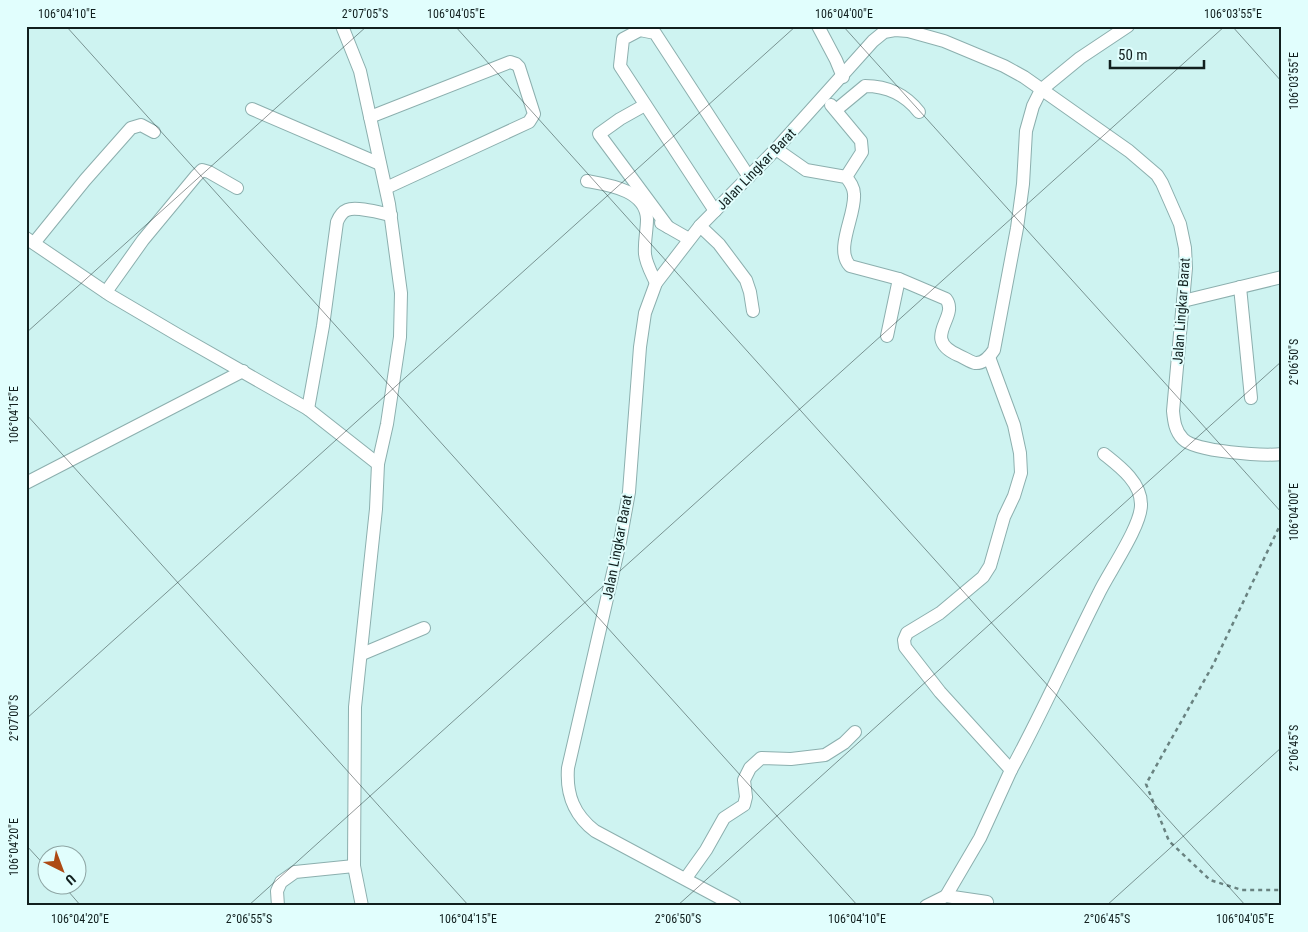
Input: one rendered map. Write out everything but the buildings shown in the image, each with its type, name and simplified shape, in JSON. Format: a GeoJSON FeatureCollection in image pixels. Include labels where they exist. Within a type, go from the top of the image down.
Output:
{"type":"FeatureCollection","features":[{"type":"Feature","properties":{"kind":"street"},"geometry":{"type":"LineString","coordinates":[[342,26],[360,71],[386,188],[401,293],[400,337],[387,424],[378,464],[376,509],[355,707],[354,866],[362,906]]}},
{"type":"Feature","properties":{"kind":"street"},"geometry":{"type":"LineString","coordinates":[[818,26],[843,77]]}},
{"type":"Feature","properties":{"kind":"street"},"geometry":{"type":"LineString","coordinates":[[776,149],[806,170],[846,177],[852,185],[855,195],[844,258],[850,266],[899,279],[941,296],[949,303],[949,308],[940,339],[948,351],[976,363],[984,361],[994,350],[1023,184],[1026,131],[1033,106],[1041,90],[1080,58],[1128,26]]}},
{"type":"Feature","properties":{"kind":"street"},"geometry":{"type":"LineString","coordinates":[[715,211],[620,66],[624,39],[640,30],[655,33],[749,177]]}},
{"type":"Feature","properties":{"kind":"street","name":"Jalan Lingkar Barat"},"geometry":{"type":"LineString","coordinates":[[735,906],[686,878],[595,831],[584,823],[577,813],[568,789],[568,768],[620,542],[629,492],[640,347],[645,313],[656,283],[700,226],[824,98],[873,41],[884,32],[902,30],[924,34],[1004,66],[1024,77],[1129,152],[1160,179],[1177,218],[1185,248],[1186,268],[1173,411],[1176,431],[1190,445],[1208,449],[1282,454]]}},
{"type":"Feature","properties":{"kind":"street"},"geometry":{"type":"LineString","coordinates":[[370,117],[510,62],[519,67],[534,114],[529,122],[386,188]]}},
{"type":"Feature","properties":{"kind":"street"},"geometry":{"type":"LineString","coordinates":[[836,110],[864,86],[876,86],[890,89],[904,97],[919,112]]}},
{"type":"Feature","properties":{"kind":"street"},"geometry":{"type":"LineString","coordinates":[[824,98],[861,141],[862,152],[846,177]]}},
{"type":"Feature","properties":{"kind":"street"},"geometry":{"type":"LineString","coordinates":[[645,105],[599,134],[668,227]]}},
{"type":"Feature","properties":{"kind":"street"},"geometry":{"type":"LineString","coordinates":[[252,109],[380,164]]}},
{"type":"Feature","properties":{"kind":"street"},"geometry":{"type":"LineString","coordinates":[[154,132],[141,124],[131,128],[30,241],[106,292],[308,408],[378,464]]}},
{"type":"Feature","properties":{"kind":"street"},"geometry":{"type":"LineString","coordinates":[[106,292],[143,240],[202,170],[209,172],[236,188]]}},
{"type":"Feature","properties":{"kind":"street"},"geometry":{"type":"LineString","coordinates":[[586,181],[615,186],[634,196],[644,206],[647,218],[645,255],[656,283]]}},
{"type":"Feature","properties":{"kind":"street"},"geometry":{"type":"LineString","coordinates":[[308,408],[323,326],[337,222],[346,210],[353,209],[391,215]]}},
{"type":"Feature","properties":{"kind":"street"},"geometry":{"type":"LineString","coordinates":[[647,218],[689,239]]}},
{"type":"Feature","properties":{"kind":"street"},"geometry":{"type":"LineString","coordinates":[[700,226],[719,244],[746,280],[753,311]]}},
{"type":"Feature","properties":{"kind":"street"},"geometry":{"type":"LineString","coordinates":[[1183,301],[1282,277]]}},
{"type":"Feature","properties":{"kind":"street"},"geometry":{"type":"LineString","coordinates":[[887,336],[899,279]]}},
{"type":"Feature","properties":{"kind":"street"},"geometry":{"type":"LineString","coordinates":[[1240,287],[1251,398]]}},
{"type":"Feature","properties":{"kind":"street"},"geometry":{"type":"LineString","coordinates":[[989,357],[1014,425],[1020,453],[1021,473],[1014,496],[1004,517],[990,566],[983,577],[940,613],[907,633],[904,640],[905,647],[940,692],[1011,770]]}},
{"type":"Feature","properties":{"kind":"street"},"geometry":{"type":"LineString","coordinates":[[26,483],[242,371]]}},
{"type":"Feature","properties":{"kind":"street"},"geometry":{"type":"LineString","coordinates":[[926,906],[946,896],[980,838],[1011,770],[1035,728],[1099,593],[1134,531],[1142,505],[1139,493],[1134,482],[1104,454]]}},
{"type":"Feature","properties":{"kind":"street"},"geometry":{"type":"LineString","coordinates":[[362,654],[424,628]]}},
{"type":"Feature","properties":{"kind":"street"},"geometry":{"type":"LineString","coordinates":[[686,878],[706,850],[724,818],[744,805],[746,797],[744,780],[755,762],[761,758],[791,759],[825,755],[844,744],[855,732]]}},
{"type":"Feature","properties":{"kind":"street"},"geometry":{"type":"LineString","coordinates":[[278,906],[277,891],[281,882],[295,872],[354,866]]}},
{"type":"Feature","properties":{"kind":"street"},"geometry":{"type":"LineString","coordinates":[[946,896],[987,902]]}},
{"type":"Feature","properties":{"kind":"path"},"geometry":{"type":"LineString","coordinates":[[1282,521],[1213,665],[1146,784],[1168,841],[1210,880],[1242,890],[1282,890]]}}]}
